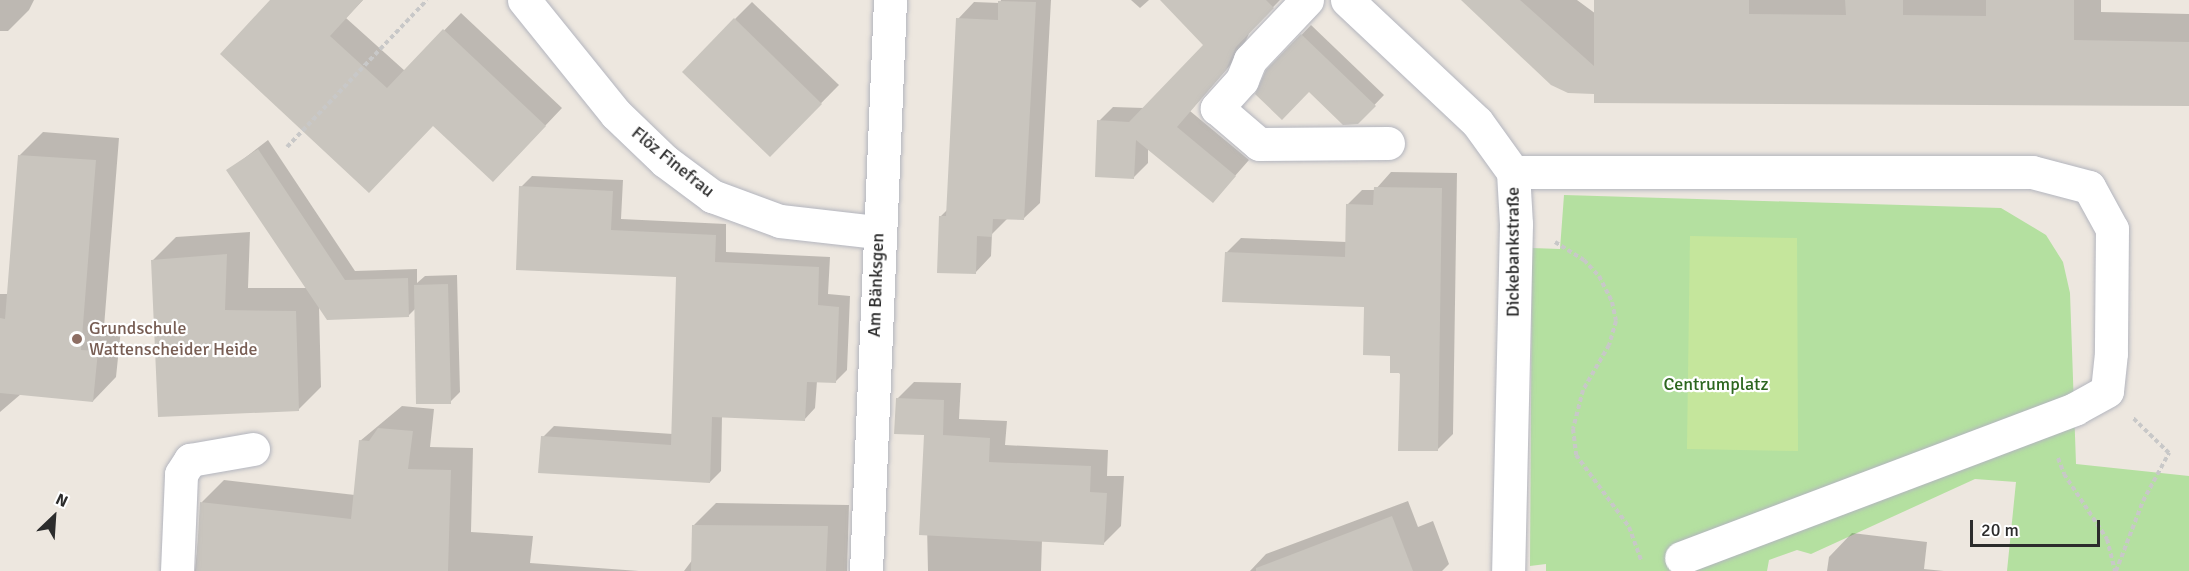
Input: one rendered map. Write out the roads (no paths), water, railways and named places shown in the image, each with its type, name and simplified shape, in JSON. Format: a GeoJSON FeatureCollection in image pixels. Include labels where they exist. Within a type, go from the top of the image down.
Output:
{"type":"FeatureCollection","features":[{"type":"Feature","properties":{"kind":"street","name":"Flöz Finefrau"},"geometry":{"type":"LineString","coordinates":[[524,0],[616,114],[665,160],[712,196],[780,221],[877,232]]}},
{"type":"Feature","properties":{"kind":"street","name":"Am Bänksgen"},"geometry":{"type":"LineString","coordinates":[[866,571],[877,232],[890,0]]}},
{"type":"Feature","properties":{"kind":"street"},"geometry":{"type":"LineString","coordinates":[[1307,0],[1250,60],[1242,80],[1217,108],[1259,144],[1388,143]]}},
{"type":"Feature","properties":{"kind":"street","name":"Dickebankstraße"},"geometry":{"type":"LineString","coordinates":[[1347,0],[1477,122],[1513,172],[1516,224],[1508,571]]}},
{"type":"Feature","properties":{"kind":"street"},"geometry":{"type":"LineString","coordinates":[[1513,172],[2032,172],[2089,187],[2112,229],[2111,352],[2107,391],[2075,409],[1681,558]]}},
{"type":"Feature","properties":{"kind":"street"},"geometry":{"type":"LineString","coordinates":[[177,571],[181,474],[190,460],[253,449]]}},
{"type":"Feature","properties":{"kind":"place","name":"Grundschule Wattenscheider Heide"},"geometry":{"type":"Point","coordinates":[77,339]}},
{"type":"Feature","properties":{"kind":"park label","name":"Centrumplatz"},"geometry":{"type":"Point","coordinates":[1716,384]}}]}
